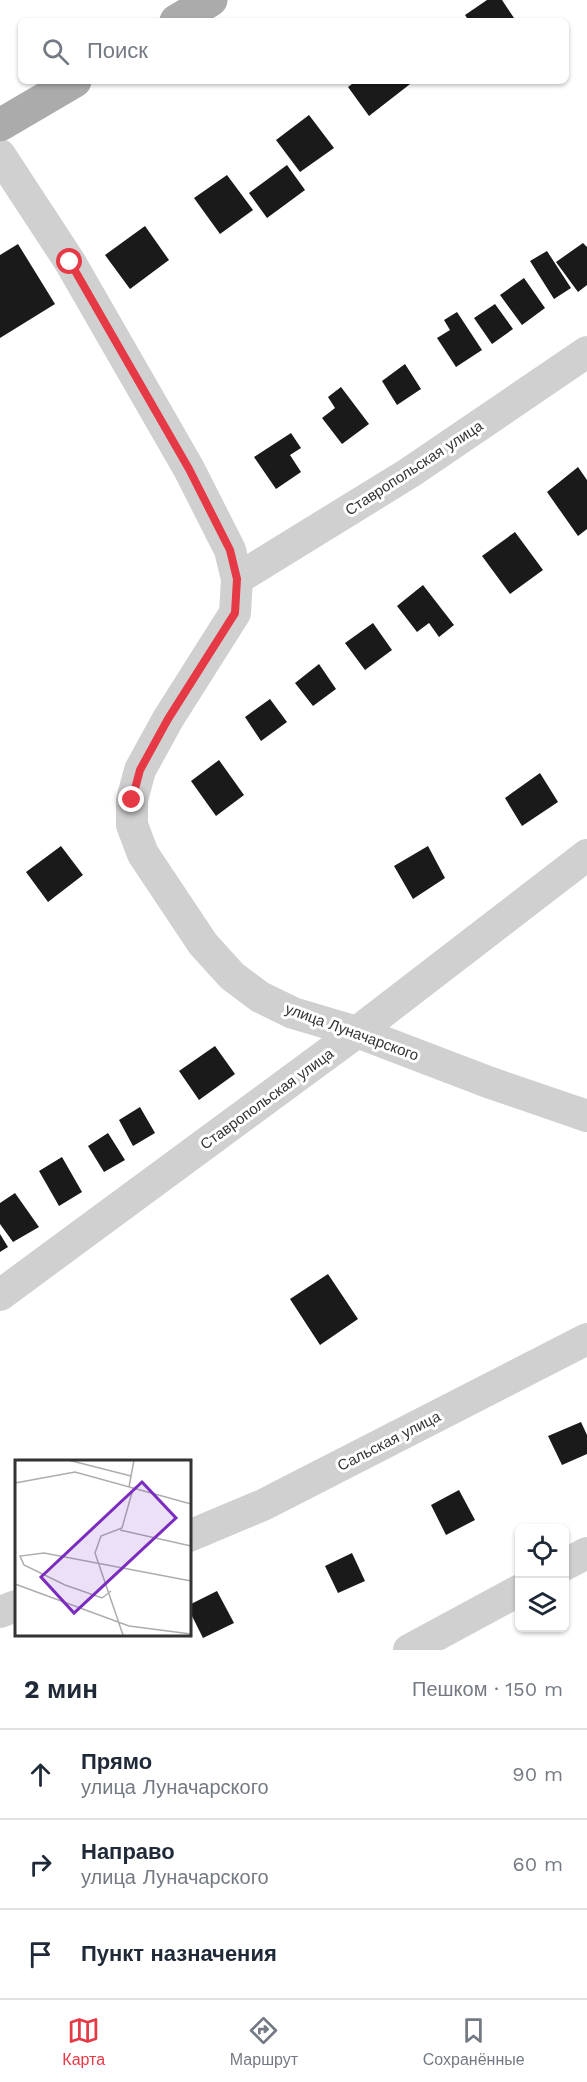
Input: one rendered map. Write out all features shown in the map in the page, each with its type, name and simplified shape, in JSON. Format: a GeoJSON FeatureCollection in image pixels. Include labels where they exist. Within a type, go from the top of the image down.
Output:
{"type":"FeatureCollection","features":[{"type":"Feature","properties":{"kind":"main road"},"geometry":{"type":"LineString","coordinates":[[181,18],[211,0]]}},
{"type":"Feature","properties":{"kind":"main road"},"geometry":{"type":"LineString","coordinates":[[0,126],[70,84]]}},
{"type":"Feature","properties":{"kind":"street","name":"улица Луначарского"},"geometry":{"type":"LineString","coordinates":[[0,155],[70,262],[189,469],[230,550],[237,579],[235,613],[168,719],[140,770],[132,800],[132,825],[143,855],[203,944],[232,976],[260,997],[292,1013],[357,1032],[488,1082],[587,1116]]}},
{"type":"Feature","properties":{"kind":"street","name":"Ставропольская улица"},"geometry":{"type":"LineString","coordinates":[[237,579],[409,473],[587,352]]}},
{"type":"Feature","properties":{"kind":"street","name":"Ставропольская улица"},"geometry":{"type":"LineString","coordinates":[[0,1295],[357,1032],[587,855]]}},
{"type":"Feature","properties":{"kind":"street","name":"Сальская улица"},"geometry":{"type":"LineString","coordinates":[[190,1536],[263,1505],[587,1339]]}},
{"type":"Feature","properties":{"kind":"street"},"geometry":{"type":"LineString","coordinates":[[569,1562],[587,1553]]}},
{"type":"Feature","properties":{"kind":"street"},"geometry":{"type":"LineString","coordinates":[[409,1650],[515,1592]]}},
{"type":"Feature","properties":{"kind":"street"},"geometry":{"type":"LineString","coordinates":[[0,1612],[15,1606]]}},
{"type":"Feature","properties":{"kind":"building"},"geometry":{"type":"Polygon","coordinates":[[[487,0],[502,0],[514,18],[467,18],[465,15],[487,0]]]}},
{"type":"Feature","properties":{"kind":"building"},"geometry":{"type":"Polygon","coordinates":[[[352,84],[410,84],[369,116],[348,87],[352,84]]]}},
{"type":"Feature","properties":{"kind":"building"},"geometry":{"type":"Polygon","coordinates":[[[309,115],[334,148],[300,172],[276,140],[309,115]]]}},
{"type":"Feature","properties":{"kind":"building"},"geometry":{"type":"Polygon","coordinates":[[[287,165],[305,190],[267,218],[249,193],[287,165]]]}},
{"type":"Feature","properties":{"kind":"building"},"geometry":{"type":"Polygon","coordinates":[[[227,175],[253,210],[220,234],[194,198],[227,175]]]}},
{"type":"Feature","properties":{"kind":"building"},"geometry":{"type":"Polygon","coordinates":[[[145,226],[169,260],[130,289],[105,255],[145,226]]]}},
{"type":"Feature","properties":{"kind":"building"},"geometry":{"type":"Polygon","coordinates":[[[583,243],[587,247],[587,285],[578,292],[556,262],[583,243]]]}},
{"type":"Feature","properties":{"kind":"building"},"geometry":{"type":"Polygon","coordinates":[[[18,244],[55,304],[0,338],[0,255],[18,244]]]}},
{"type":"Feature","properties":{"kind":"building"},"geometry":{"type":"Polygon","coordinates":[[[547,251],[571,288],[554,299],[530,261],[547,251]]]}},
{"type":"Feature","properties":{"kind":"building"},"geometry":{"type":"Polygon","coordinates":[[[524,278],[545,308],[522,325],[500,295],[524,278]]]}},
{"type":"Feature","properties":{"kind":"building"},"geometry":{"type":"Polygon","coordinates":[[[495,304],[513,329],[492,344],[474,318],[495,304]]]}},
{"type":"Feature","properties":{"kind":"building"},"geometry":{"type":"Polygon","coordinates":[[[457,312],[482,350],[456,367],[437,338],[450,330],[444,320],[457,312]]]}},
{"type":"Feature","properties":{"kind":"building"},"geometry":{"type":"Polygon","coordinates":[[[405,364],[421,389],[397,405],[382,381],[405,364]]]}},
{"type":"Feature","properties":{"kind":"building"},"geometry":{"type":"Polygon","coordinates":[[[341,387],[369,424],[342,444],[322,418],[335,408],[328,397],[341,387]]]}},
{"type":"Feature","properties":{"kind":"building"},"geometry":{"type":"Polygon","coordinates":[[[291,433],[301,448],[290,455],[301,472],[276,489],[254,457],[291,433]]]}},
{"type":"Feature","properties":{"kind":"building"},"geometry":{"type":"Polygon","coordinates":[[[578,467],[587,480],[587,529],[578,536],[547,492],[578,467]]]}},
{"type":"Feature","properties":{"kind":"building"},"geometry":{"type":"Polygon","coordinates":[[[515,532],[543,570],[510,594],[482,556],[515,532]]]}},
{"type":"Feature","properties":{"kind":"building"},"geometry":{"type":"Polygon","coordinates":[[[423,585],[454,625],[439,637],[429,623],[417,632],[397,606],[423,585]]]}},
{"type":"Feature","properties":{"kind":"building"},"geometry":{"type":"Polygon","coordinates":[[[373,623],[392,650],[365,670],[345,643],[373,623]]]}},
{"type":"Feature","properties":{"kind":"building"},"geometry":{"type":"Polygon","coordinates":[[[319,664],[336,689],[313,706],[295,683],[319,664]]]}},
{"type":"Feature","properties":{"kind":"building"},"geometry":{"type":"Polygon","coordinates":[[[270,699],[287,722],[261,741],[245,717],[270,699]]]}},
{"type":"Feature","properties":{"kind":"building"},"geometry":{"type":"Polygon","coordinates":[[[219,760],[244,795],[216,816],[191,781],[219,760]]]}},
{"type":"Feature","properties":{"kind":"building"},"geometry":{"type":"Polygon","coordinates":[[[540,773],[558,802],[522,826],[505,798],[540,773]]]}},
{"type":"Feature","properties":{"kind":"building"},"geometry":{"type":"Polygon","coordinates":[[[61,846],[83,875],[48,902],[26,872],[61,846]]]}},
{"type":"Feature","properties":{"kind":"building"},"geometry":{"type":"Polygon","coordinates":[[[428,846],[445,878],[413,899],[394,866],[428,846]]]}},
{"type":"Feature","properties":{"kind":"building"},"geometry":{"type":"Polygon","coordinates":[[[215,1046],[235,1074],[199,1100],[179,1071],[215,1046]]]}},
{"type":"Feature","properties":{"kind":"building"},"geometry":{"type":"Polygon","coordinates":[[[140,1107],[155,1133],[133,1146],[119,1120],[140,1107]]]}},
{"type":"Feature","properties":{"kind":"building"},"geometry":{"type":"Polygon","coordinates":[[[108,1133],[125,1160],[104,1172],[88,1146],[108,1133]]]}},
{"type":"Feature","properties":{"kind":"building"},"geometry":{"type":"Polygon","coordinates":[[[62,1157],[82,1192],[59,1206],[39,1171],[62,1157]]]}},
{"type":"Feature","properties":{"kind":"building"},"geometry":{"type":"Polygon","coordinates":[[[15,1193],[39,1227],[13,1242],[0,1224],[0,1203],[15,1193]]]}},
{"type":"Feature","properties":{"kind":"building"},"geometry":{"type":"Polygon","coordinates":[[[0,1234],[8,1247],[0,1252],[0,1234]]]}},
{"type":"Feature","properties":{"kind":"building"},"geometry":{"type":"Polygon","coordinates":[[[328,1274],[358,1319],[320,1345],[290,1299],[328,1274]]]}},
{"type":"Feature","properties":{"kind":"building"},"geometry":{"type":"Polygon","coordinates":[[[581,1422],[587,1435],[587,1454],[562,1465],[548,1436],[581,1422]]]}},
{"type":"Feature","properties":{"kind":"building"},"geometry":{"type":"Polygon","coordinates":[[[459,1490],[475,1520],[446,1535],[431,1505],[459,1490]]]}},
{"type":"Feature","properties":{"kind":"building"},"geometry":{"type":"Polygon","coordinates":[[[352,1553],[365,1581],[338,1593],[325,1566],[352,1553]]]}},
{"type":"Feature","properties":{"kind":"building"},"geometry":{"type":"Polygon","coordinates":[[[217,1591],[234,1623],[203,1638],[190,1612],[190,1604],[217,1591]]]}},
{"type":"Feature","properties":{"kind":"route"},"geometry":{"type":"LineString","coordinates":[[70,262],[189,469],[230,550],[237,579],[235,613],[168,719],[140,770],[132,800]]}}]}
